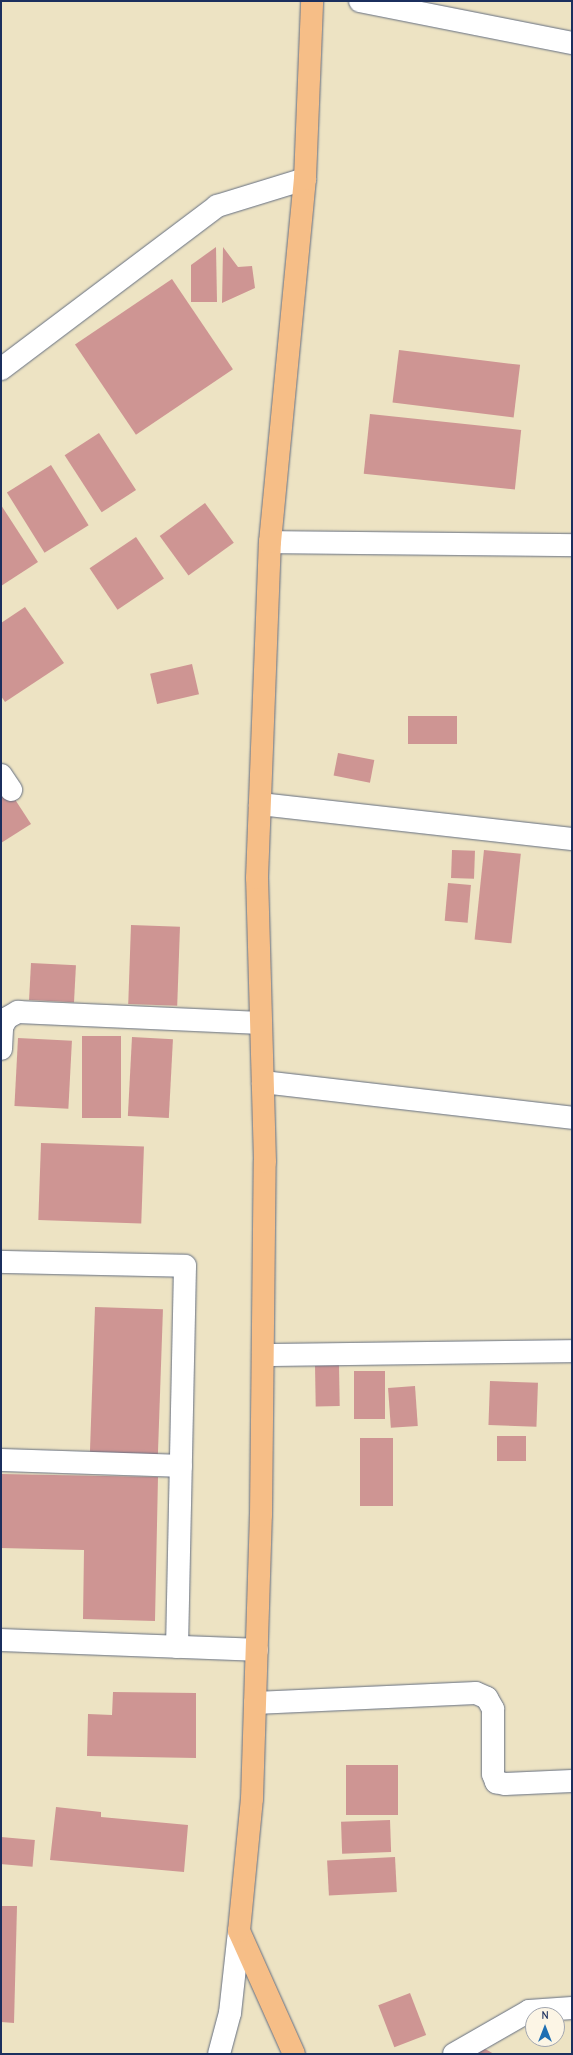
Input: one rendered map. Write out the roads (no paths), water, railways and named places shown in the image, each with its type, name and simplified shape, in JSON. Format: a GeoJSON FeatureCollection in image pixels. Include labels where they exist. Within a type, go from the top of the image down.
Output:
{"type":"FeatureCollection","features":[{"type":"Feature","properties":{"kind":"main road"},"geometry":{"type":"LineString","coordinates":[[294,2054],[238,1931],[252,1799],[257,1650],[263,1355],[265,1162],[257,878],[270,542],[305,179],[312,1]]}},
{"type":"Feature","properties":{"kind":"street"},"geometry":{"type":"LineString","coordinates":[[360,1],[572,43]]}},
{"type":"Feature","properties":{"kind":"street"},"geometry":{"type":"LineString","coordinates":[[1,369],[217,206],[305,179]]}},
{"type":"Feature","properties":{"kind":"street"},"geometry":{"type":"LineString","coordinates":[[270,542],[572,545]]}},
{"type":"Feature","properties":{"kind":"street"},"geometry":{"type":"LineString","coordinates":[[260,804],[572,840]]}},
{"type":"Feature","properties":{"kind":"street"},"geometry":{"type":"LineString","coordinates":[[1,1049],[2,1028],[7,1018],[18,1012],[261,1023]]}},
{"type":"Feature","properties":{"kind":"street"},"geometry":{"type":"LineString","coordinates":[[263,1082],[572,1118]]}},
{"type":"Feature","properties":{"kind":"street"},"geometry":{"type":"LineString","coordinates":[[1,1262],[184,1266],[177,1647]]}},
{"type":"Feature","properties":{"kind":"street"},"geometry":{"type":"LineString","coordinates":[[263,1355],[572,1351]]}},
{"type":"Feature","properties":{"kind":"street"},"geometry":{"type":"LineString","coordinates":[[1,1460],[181,1466]]}},
{"type":"Feature","properties":{"kind":"street"},"geometry":{"type":"LineString","coordinates":[[1,1640],[257,1650]]}},
{"type":"Feature","properties":{"kind":"street"},"geometry":{"type":"LineString","coordinates":[[255,1703],[476,1693],[487,1698],[493,1709],[493,1774],[496,1782],[505,1784],[572,1781]]}},
{"type":"Feature","properties":{"kind":"street"},"geometry":{"type":"LineString","coordinates":[[219,2054],[230,2013],[238,1931]]}},
{"type":"Feature","properties":{"kind":"street"},"geometry":{"type":"LineString","coordinates":[[454,2054],[529,2011],[572,2008]]}}]}
